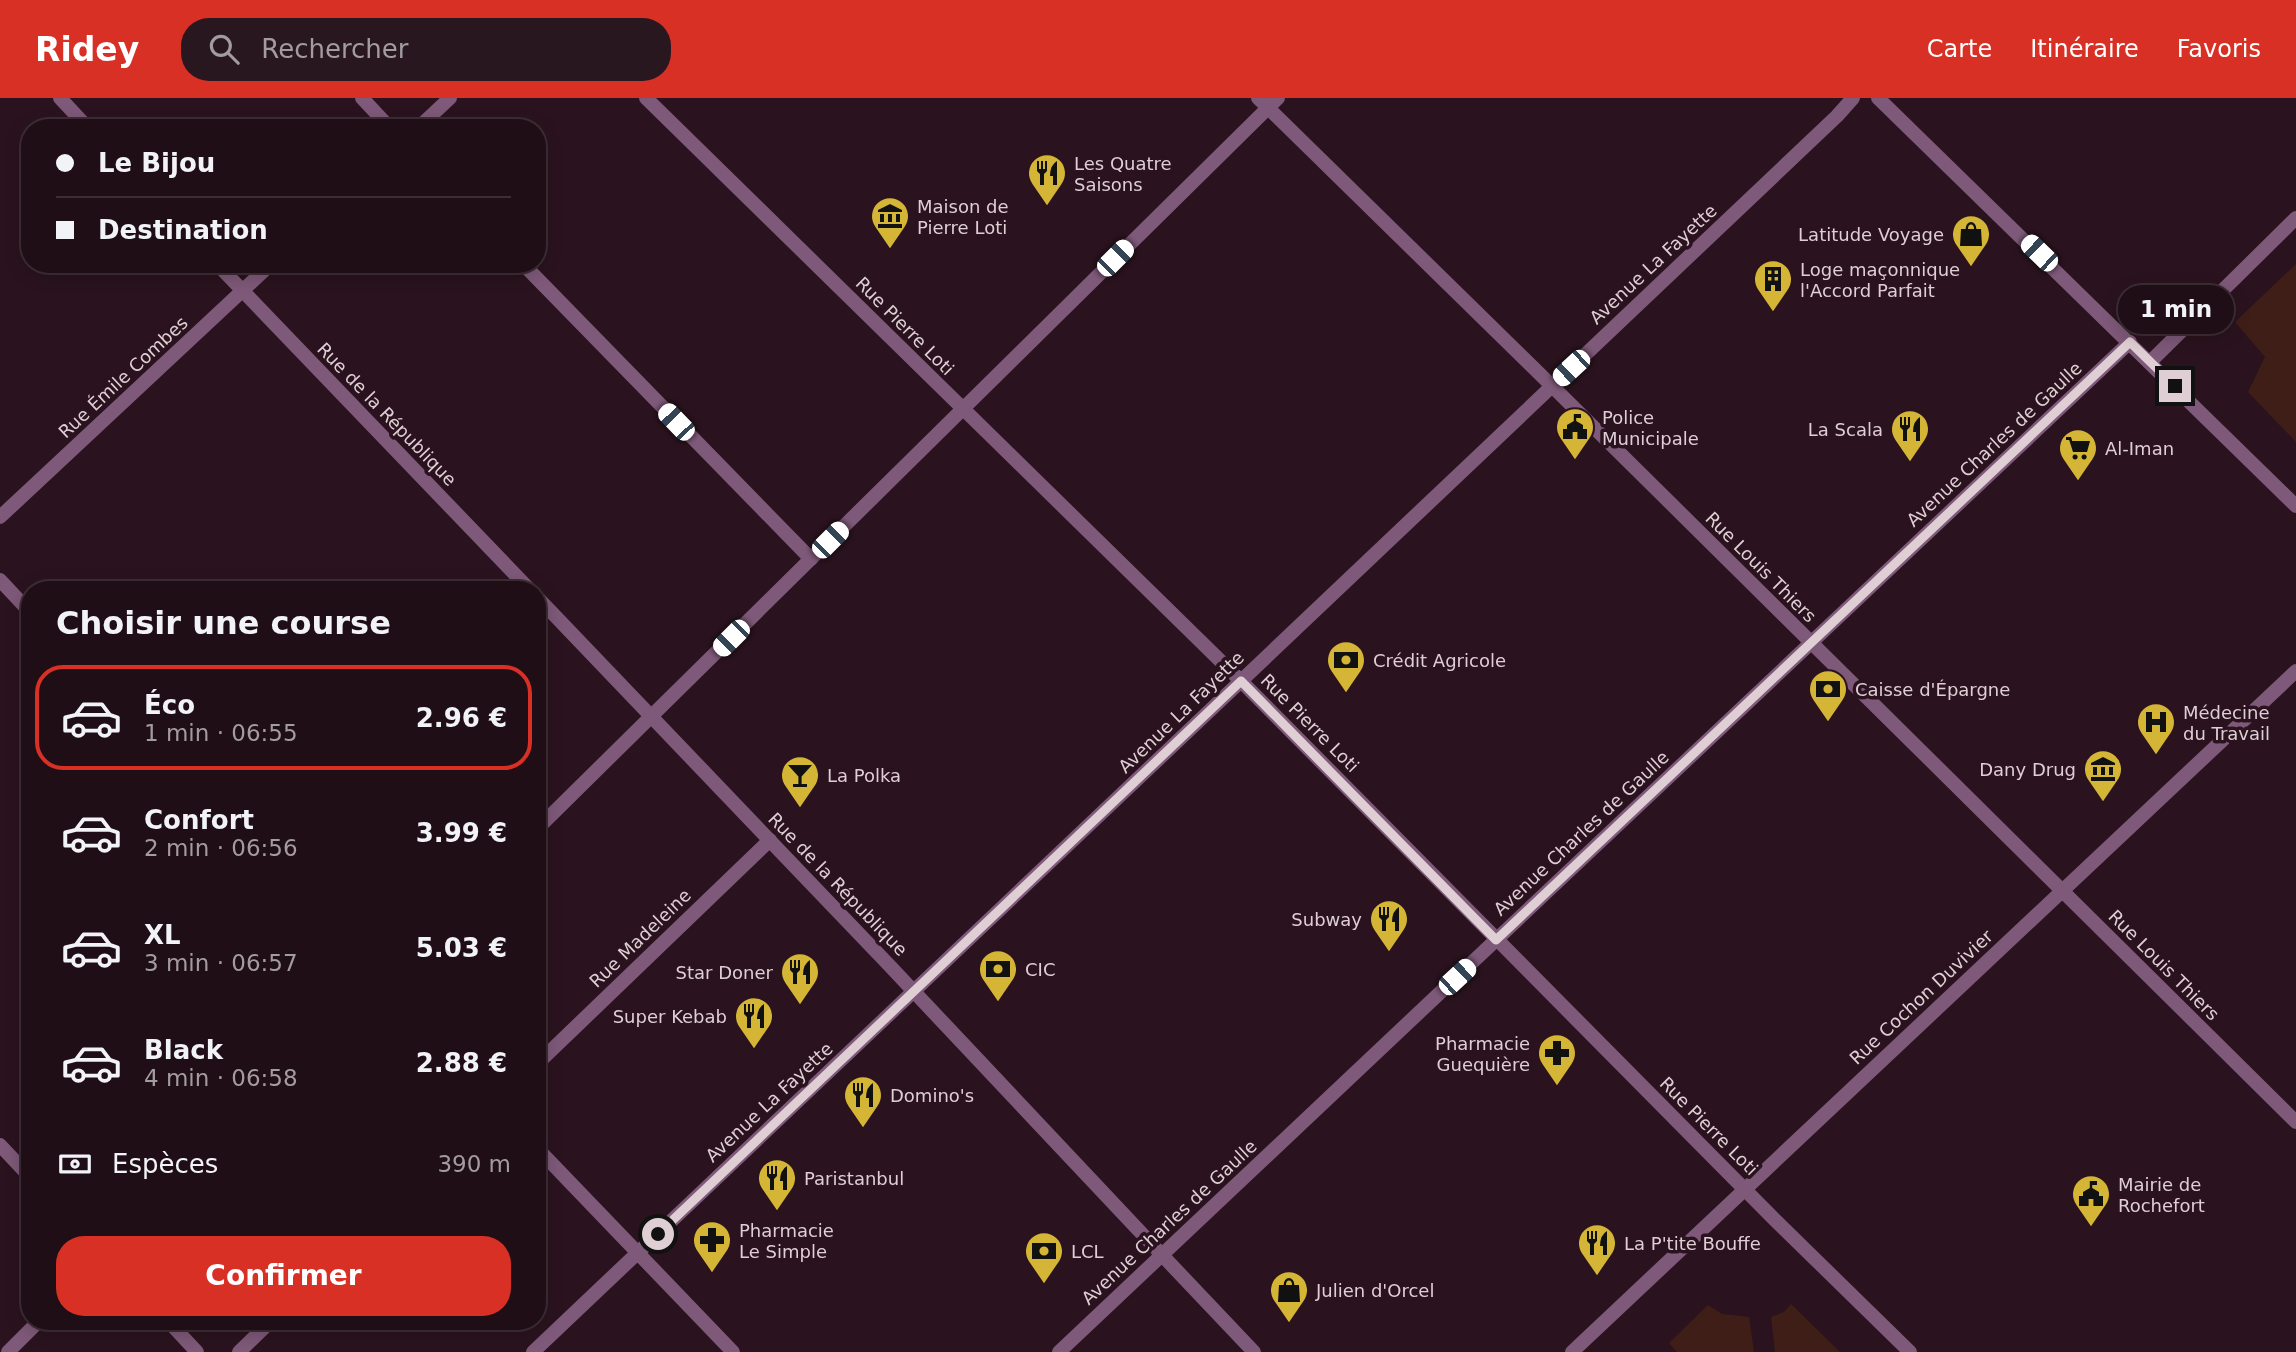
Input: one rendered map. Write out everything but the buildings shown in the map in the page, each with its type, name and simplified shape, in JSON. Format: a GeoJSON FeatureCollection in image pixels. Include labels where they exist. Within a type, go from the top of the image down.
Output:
{"type":"FeatureCollection","features":[{"type":"Feature","properties":{"kind":"street"},"geometry":{"type":"LineString","coordinates":[[60,98],[80,119]]}},
{"type":"Feature","properties":{"kind":"street"},"geometry":{"type":"LineString","coordinates":[[362,98],[382,119]]}},
{"type":"Feature","properties":{"kind":"street"},"geometry":{"type":"LineString","coordinates":[[428,119],[450,98]]}},
{"type":"Feature","properties":{"kind":"street","name":"Rue Pierre Loti"},"geometry":{"type":"LineString","coordinates":[[646,98],[1241,681],[1496,940],[1910,1352]]}},
{"type":"Feature","properties":{"kind":"street","name":"Avenue La Fayette"},"geometry":{"type":"LineString","coordinates":[[533,1352],[1853,98]]}},
{"type":"Feature","properties":{"kind":"street"},"geometry":{"type":"LineString","coordinates":[[1878,98],[2296,506]]}},
{"type":"Feature","properties":{"kind":"street"},"geometry":{"type":"LineString","coordinates":[[546,820],[962,409],[1268,101]]}},
{"type":"Feature","properties":{"kind":"street","name":"Rue Louis Thiers"},"geometry":{"type":"LineString","coordinates":[[1268,101],[2296,1122]]}},
{"type":"Feature","properties":{"kind":"street"},"geometry":{"type":"LineString","coordinates":[[2150,362],[2296,218]]}},
{"type":"Feature","properties":{"kind":"street","name":"Rue de la République"},"geometry":{"type":"LineString","coordinates":[[225,273],[521,581]]}},
{"type":"Feature","properties":{"kind":"street","name":"Rue Émile Combes"},"geometry":{"type":"LineString","coordinates":[[0,517],[261,273]]}},
{"type":"Feature","properties":{"kind":"street"},"geometry":{"type":"LineString","coordinates":[[532,273],[811,559]]}},
{"type":"Feature","properties":{"kind":"street","name":"Avenue Charles de Gaulle"},"geometry":{"type":"LineString","coordinates":[[1059,1352],[2130,342]]}},
{"type":"Feature","properties":{"kind":"street"},"geometry":{"type":"LineString","coordinates":[[0,580],[21,602]]}},
{"type":"Feature","properties":{"kind":"street","name":"Rue de la République"},"geometry":{"type":"LineString","coordinates":[[546,606],[1254,1352]]}},
{"type":"Feature","properties":{"kind":"street","name":"Rue Cochon Duvivier"},"geometry":{"type":"LineString","coordinates":[[1572,1352],[2296,671]]}},
{"type":"Feature","properties":{"kind":"street","name":"Rue Madeleine"},"geometry":{"type":"LineString","coordinates":[[546,1055],[769,840]]}},
{"type":"Feature","properties":{"kind":"street"},"geometry":{"type":"LineString","coordinates":[[0,1145],[21,1167]]}},
{"type":"Feature","properties":{"kind":"street"},"geometry":{"type":"LineString","coordinates":[[546,1156],[733,1352]]}},
{"type":"Feature","properties":{"kind":"street"},"geometry":{"type":"LineString","coordinates":[[8,1352],[30,1330]]}},
{"type":"Feature","properties":{"kind":"street"},"geometry":{"type":"LineString","coordinates":[[176,1330],[197,1352]]}},
{"type":"Feature","properties":{"kind":"street"},"geometry":{"type":"LineString","coordinates":[[239,1352],[262,1330]]}},
{"type":"Feature","properties":{"kind":"shaded area"},"geometry":{"type":"Polygon","coordinates":[[[2296,264],[2296,442],[2248,392],[2265,357],[2235,322],[2296,264]]]}},
{"type":"Feature","properties":{"kind":"shaded area"},"geometry":{"type":"Polygon","coordinates":[[[1791,1304],[1840,1352],[1775,1352],[1771,1317],[1784,1312],[1791,1304]]]}},
{"type":"Feature","properties":{"kind":"shaded area"},"geometry":{"type":"Polygon","coordinates":[[[1708,1305],[1722,1314],[1749,1317],[1754,1352],[1677,1352],[1669,1343],[1708,1305]]]}},
{"type":"Feature","properties":{"kind":"place","name":"Les Quatre Saisons"},"geometry":{"type":"Point","coordinates":[1047,207]}},
{"type":"Feature","properties":{"kind":"place","name":"Maison de Pierre Loti"},"geometry":{"type":"Point","coordinates":[890,250]}},
{"type":"Feature","properties":{"kind":"place","name":"Latitude Voyage"},"geometry":{"type":"Point","coordinates":[1971,268]}},
{"type":"Feature","properties":{"kind":"place","name":"Loge maçonnique l'Accord Parfait"},"geometry":{"type":"Point","coordinates":[1773,313]}},
{"type":"Feature","properties":{"kind":"place","name":"Police Municipale"},"geometry":{"type":"Point","coordinates":[1575,461]}},
{"type":"Feature","properties":{"kind":"place","name":"La Scala"},"geometry":{"type":"Point","coordinates":[1910,463]}},
{"type":"Feature","properties":{"kind":"place","name":"Al-Iman"},"geometry":{"type":"Point","coordinates":[2078,482]}},
{"type":"Feature","properties":{"kind":"place","name":"Crédit Agricole"},"geometry":{"type":"Point","coordinates":[1346,694]}},
{"type":"Feature","properties":{"kind":"place","name":"Caisse d'Épargne"},"geometry":{"type":"Point","coordinates":[1828,723]}},
{"type":"Feature","properties":{"kind":"place","name":"Médecine du Travail"},"geometry":{"type":"Point","coordinates":[2156,756]}},
{"type":"Feature","properties":{"kind":"place","name":"Dany Drug"},"geometry":{"type":"Point","coordinates":[2103,803]}},
{"type":"Feature","properties":{"kind":"place","name":"La Polka"},"geometry":{"type":"Point","coordinates":[800,809]}},
{"type":"Feature","properties":{"kind":"place","name":"Subway"},"geometry":{"type":"Point","coordinates":[1389,953]}},
{"type":"Feature","properties":{"kind":"place","name":"CIC"},"geometry":{"type":"Point","coordinates":[998,1003]}},
{"type":"Feature","properties":{"kind":"place","name":"Star Doner"},"geometry":{"type":"Point","coordinates":[800,1006]}},
{"type":"Feature","properties":{"kind":"place","name":"Super Kebab"},"geometry":{"type":"Point","coordinates":[754,1050]}},
{"type":"Feature","properties":{"kind":"place","name":"Pharmacie Guequière"},"geometry":{"type":"Point","coordinates":[1557,1087]}},
{"type":"Feature","properties":{"kind":"place","name":"Domino's"},"geometry":{"type":"Point","coordinates":[863,1129]}},
{"type":"Feature","properties":{"kind":"place","name":"Paristanbul"},"geometry":{"type":"Point","coordinates":[777,1212]}},
{"type":"Feature","properties":{"kind":"place","name":"Mairie de Rochefort"},"geometry":{"type":"Point","coordinates":[2091,1228]}},
{"type":"Feature","properties":{"kind":"place","name":"Pharmacie Le Simple"},"geometry":{"type":"Point","coordinates":[712,1274]}},
{"type":"Feature","properties":{"kind":"place","name":"La P'tite Bouffe"},"geometry":{"type":"Point","coordinates":[1597,1277]}},
{"type":"Feature","properties":{"kind":"place","name":"LCL"},"geometry":{"type":"Point","coordinates":[1044,1285]}},
{"type":"Feature","properties":{"kind":"place","name":"Julien d'Orcel"},"geometry":{"type":"Point","coordinates":[1289,1324]}},
{"type":"Feature","properties":{"kind":"route"},"geometry":{"type":"LineString","coordinates":[[658,1234],[1241,681],[1496,940],[2130,342],[2175,386]]}}]}
